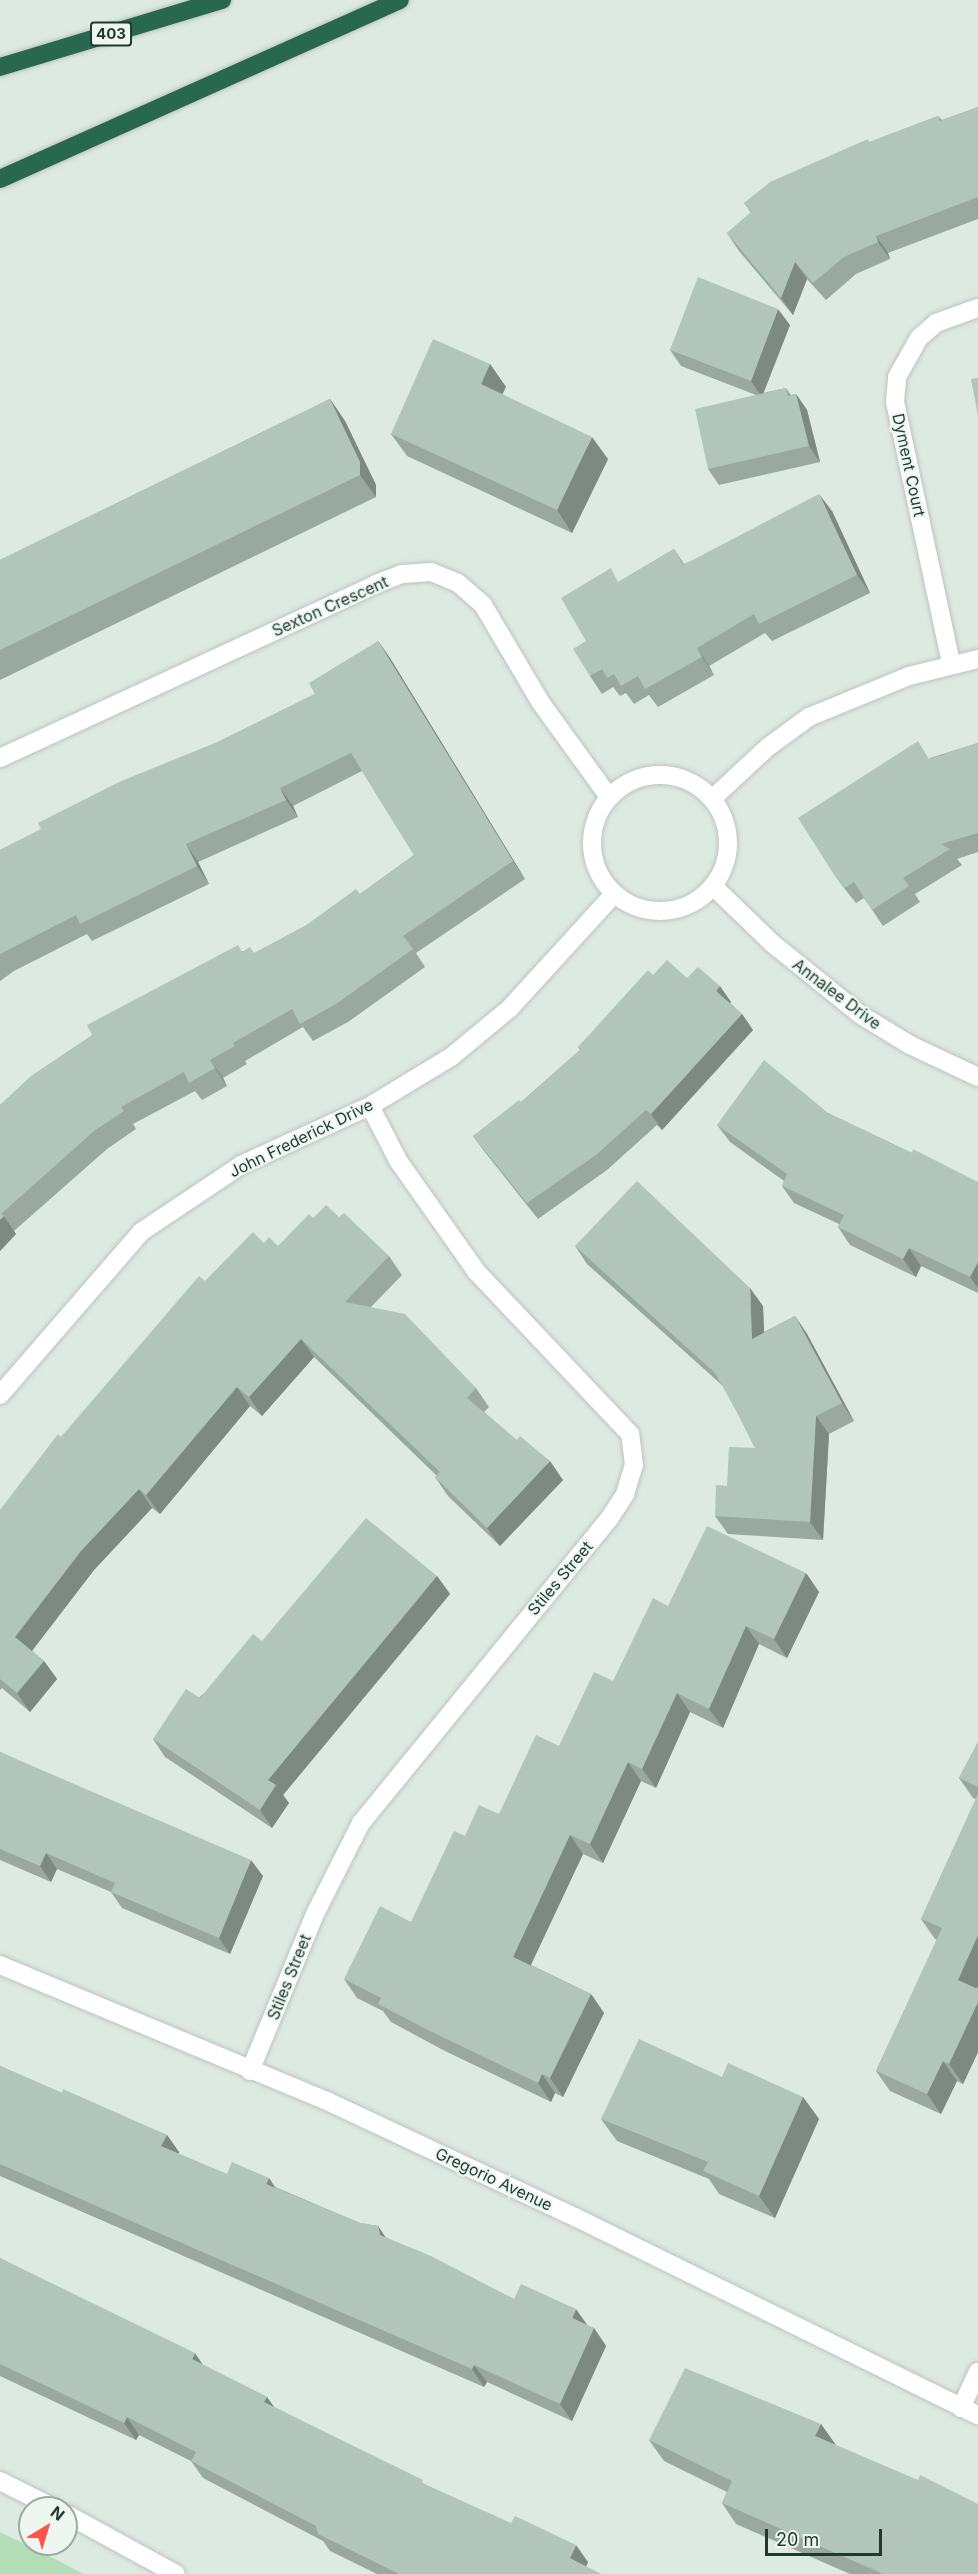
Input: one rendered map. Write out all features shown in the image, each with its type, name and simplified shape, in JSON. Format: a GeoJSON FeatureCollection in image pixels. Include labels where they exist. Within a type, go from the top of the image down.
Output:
{"type":"FeatureCollection","features":[{"type":"Feature","properties":{"kind":"highway","name":"403"},"geometry":{"type":"LineString","coordinates":[[0,67],[222,0]]}},
{"type":"Feature","properties":{"kind":"highway"},"geometry":{"type":"LineString","coordinates":[[0,179],[400,0]]}},
{"type":"Feature","properties":{"kind":"street","name":"Dyment Court"},"geometry":{"type":"LineString","coordinates":[[951,663],[895,402],[897,377],[919,338],[936,323],[978,308]]}},
{"type":"Feature","properties":{"kind":"street","name":"Sexton Crescent"},"geometry":{"type":"LineString","coordinates":[[0,758],[376,584],[402,574],[431,572],[458,583],[483,604],[541,704],[609,797]]}},
{"type":"Feature","properties":{"kind":"street"},"geometry":{"type":"LineString","coordinates":[[712,799],[768,747],[808,717],[860,695],[951,663],[978,659]]}},
{"type":"Feature","properties":{"kind":"street"},"geometry":{"type":"LineString","coordinates":[[649,776],[672,776],[694,784],[712,799],[722,815],[728,843],[723,870],[713,886],[697,901],[676,910],[654,912],[633,906],[614,894],[600,878],[592,858],[592,836],[597,814],[609,797],[627,783],[649,776]]}},
{"type":"Feature","properties":{"kind":"street","name":"Annalee Drive"},"geometry":{"type":"LineString","coordinates":[[713,886],[773,944],[861,1015],[910,1045],[978,1077]]}},
{"type":"Feature","properties":{"kind":"street","name":"John Frederick Drive"},"geometry":{"type":"LineString","coordinates":[[0,1395],[141,1232],[241,1165],[370,1106],[416,1082],[483,1033],[614,894]]}},
{"type":"Feature","properties":{"kind":"street","name":"Stiles Street"},"geometry":{"type":"LineString","coordinates":[[250,2071],[316,1912],[361,1823],[609,1519],[625,1494],[634,1465],[630,1434],[476,1271],[399,1162],[370,1106]]}},
{"type":"Feature","properties":{"kind":"street","name":"Gregorio Avenue"},"geometry":{"type":"LineString","coordinates":[[0,1965],[329,2102],[575,2217],[970,2412]]}},
{"type":"Feature","properties":{"kind":"street"},"geometry":{"type":"LineString","coordinates":[[970,2412],[978,2372]]}},
{"type":"Feature","properties":{"kind":"street"},"geometry":{"type":"LineString","coordinates":[[0,2481],[30,2496]]}},
{"type":"Feature","properties":{"kind":"street"},"geometry":{"type":"LineString","coordinates":[[78,2521],[176,2574]]}},
{"type":"Feature","properties":{"kind":"green space"},"geometry":{"type":"Polygon","coordinates":[[[0,2532],[18,2541],[18,2556],[49,2556],[83,2574],[0,2574],[0,2532]]]}},
{"type":"Feature","properties":{"kind":"building"},"geometry":{"type":"Polygon","coordinates":[[[978,107],[978,197],[876,236],[878,242],[844,257],[813,283],[795,262],[781,298],[727,233],[751,212],[744,203],[770,182],[868,139],[869,142],[938,116],[940,121],[978,107]]]}},
{"type":"Feature","properties":{"kind":"building"},"geometry":{"type":"Polygon","coordinates":[[[698,277],[778,309],[751,381],[670,350],[698,277]]]}},
{"type":"Feature","properties":{"kind":"building"},"geometry":{"type":"Polygon","coordinates":[[[433,339],[490,364],[481,384],[592,437],[557,510],[391,434],[433,339]]]}},
{"type":"Feature","properties":{"kind":"building"},"geometry":{"type":"Polygon","coordinates":[[[978,378],[978,416],[971,379],[978,378]]]}},
{"type":"Feature","properties":{"kind":"building"},"geometry":{"type":"Polygon","coordinates":[[[786,388],[788,396],[796,394],[809,446],[708,469],[695,409],[786,388]]]}},
{"type":"Feature","properties":{"kind":"building"},"geometry":{"type":"Polygon","coordinates":[[[330,399],[360,462],[360,475],[0,650],[0,560],[330,399]]]}},
{"type":"Feature","properties":{"kind":"building"},"geometry":{"type":"Polygon","coordinates":[[[819,494],[857,575],[759,624],[754,614],[697,648],[702,657],[645,689],[638,676],[621,686],[614,674],[607,678],[602,669],[590,676],[573,649],[586,641],[561,598],[611,568],[618,582],[674,549],[683,565],[819,494]]]}},
{"type":"Feature","properties":{"kind":"building"},"geometry":{"type":"Polygon","coordinates":[[[378,641],[513,861],[403,936],[413,949],[336,1004],[300,1024],[292,1009],[233,1043],[235,1046],[210,1060],[215,1068],[189,1083],[184,1072],[121,1107],[124,1111],[94,1131],[1,1214],[4,1216],[0,1220],[0,1105],[31,1076],[92,1035],[87,1025],[238,945],[242,952],[250,947],[254,953],[305,926],[356,889],[360,894],[414,855],[351,753],[280,788],[286,800],[186,844],[197,866],[80,924],[76,915],[0,954],[0,850],[41,829],[38,823],[119,782],[215,743],[315,694],[309,683],[378,641]]]}},
{"type":"Feature","properties":{"kind":"building"},"geometry":{"type":"Polygon","coordinates":[[[918,741],[929,759],[978,743],[978,833],[941,844],[950,849],[903,878],[909,886],[872,910],[854,882],[845,888],[798,818],[918,741]]]}},
{"type":"Feature","properties":{"kind":"building"},"geometry":{"type":"Polygon","coordinates":[[[667,960],[687,978],[698,967],[720,986],[716,991],[742,1014],[651,1114],[646,1110],[596,1155],[527,1203],[473,1136],[519,1100],[521,1102],[581,1049],[578,1047],[648,970],[653,975],[667,960]]]}},
{"type":"Feature","properties":{"kind":"building"},"geometry":{"type":"Polygon","coordinates":[[[764,1060],[828,1113],[912,1153],[913,1149],[978,1182],[978,1262],[970,1277],[909,1248],[903,1259],[838,1227],[844,1215],[782,1186],[787,1174],[717,1125],[764,1060]]]}},
{"type":"Feature","properties":{"kind":"building"},"geometry":{"type":"Polygon","coordinates":[[[637,1181],[750,1288],[752,1339],[795,1316],[842,1403],[816,1416],[810,1522],[715,1516],[716,1485],[727,1486],[729,1447],[755,1448],[737,1412],[715,1373],[575,1246],[637,1181]]]}},
{"type":"Feature","properties":{"kind":"building"},"geometry":{"type":"Polygon","coordinates":[[[326,1205],[339,1217],[344,1213],[389,1256],[345,1302],[405,1314],[476,1388],[467,1398],[517,1440],[520,1436],[550,1461],[487,1528],[435,1477],[440,1472],[301,1339],[249,1397],[237,1387],[146,1495],[139,1489],[81,1551],[15,1637],[44,1661],[17,1693],[0,1679],[0,1510],[58,1434],[61,1437],[199,1276],[205,1281],[253,1232],[264,1243],[269,1237],[278,1246],[309,1214],[313,1218],[326,1205]]]}},
{"type":"Feature","properties":{"kind":"building"},"geometry":{"type":"Polygon","coordinates":[[[366,1518],[437,1576],[268,1780],[276,1785],[260,1810],[153,1739],[186,1689],[200,1698],[253,1634],[262,1641],[366,1518]]]}},
{"type":"Feature","properties":{"kind":"building"},"geometry":{"type":"Polygon","coordinates":[[[707,1526],[806,1573],[774,1639],[746,1626],[709,1709],[677,1693],[642,1769],[628,1762],[590,1844],[570,1835],[513,1957],[591,1994],[550,2078],[542,2074],[538,2083],[378,2004],[381,1998],[344,1979],[380,1906],[411,1922],[454,1831],[465,1836],[479,1805],[499,1814],[536,1735],[559,1746],[594,1672],[613,1681],[653,1598],[668,1606],[707,1526]]]}},
{"type":"Feature","properties":{"kind":"building"},"geometry":{"type":"Polygon","coordinates":[[[978,1742],[978,1787],[959,1778],[978,1742]]]}},
{"type":"Feature","properties":{"kind":"building"},"geometry":{"type":"Polygon","coordinates":[[[0,1752],[251,1860],[219,1938],[111,1892],[115,1883],[46,1853],[40,1866],[0,1849],[0,1752]]]}},
{"type":"Feature","properties":{"kind":"building"},"geometry":{"type":"Polygon","coordinates":[[[978,1794],[978,1935],[958,1980],[978,1989],[978,2002],[949,2064],[943,2061],[927,2094],[876,2071],[942,1928],[921,1919],[978,1794]]]}},
{"type":"Feature","properties":{"kind":"building"},"geometry":{"type":"Polygon","coordinates":[[[639,2039],[722,2077],[728,2063],[803,2097],[759,2196],[703,2171],[708,2162],[601,2119],[639,2039]]]}},
{"type":"Feature","properties":{"kind":"building"},"geometry":{"type":"Polygon","coordinates":[[[0,2066],[62,2093],[63,2089],[167,2135],[161,2146],[227,2174],[232,2162],[269,2178],[266,2184],[360,2223],[378,2226],[380,2235],[431,2256],[514,2299],[521,2284],[576,2309],[572,2318],[594,2328],[560,2404],[474,2365],[472,2369],[0,2164],[0,2066]]]}},
{"type":"Feature","properties":{"kind":"building"},"geometry":{"type":"Polygon","coordinates":[[[0,2258],[195,2353],[192,2359],[267,2397],[264,2402],[423,2480],[422,2483],[511,2523],[515,2516],[576,2545],[570,2558],[601,2574],[399,2574],[318,2534],[316,2526],[191,2461],[196,2452],[127,2417],[124,2423],[0,2364],[0,2258]]]}},
{"type":"Feature","properties":{"kind":"building"},"geometry":{"type":"Polygon","coordinates":[[[685,2368],[821,2424],[815,2436],[918,2480],[920,2475],[978,2504],[978,2574],[883,2574],[722,2503],[732,2481],[649,2440],[685,2368]]]}}]}
